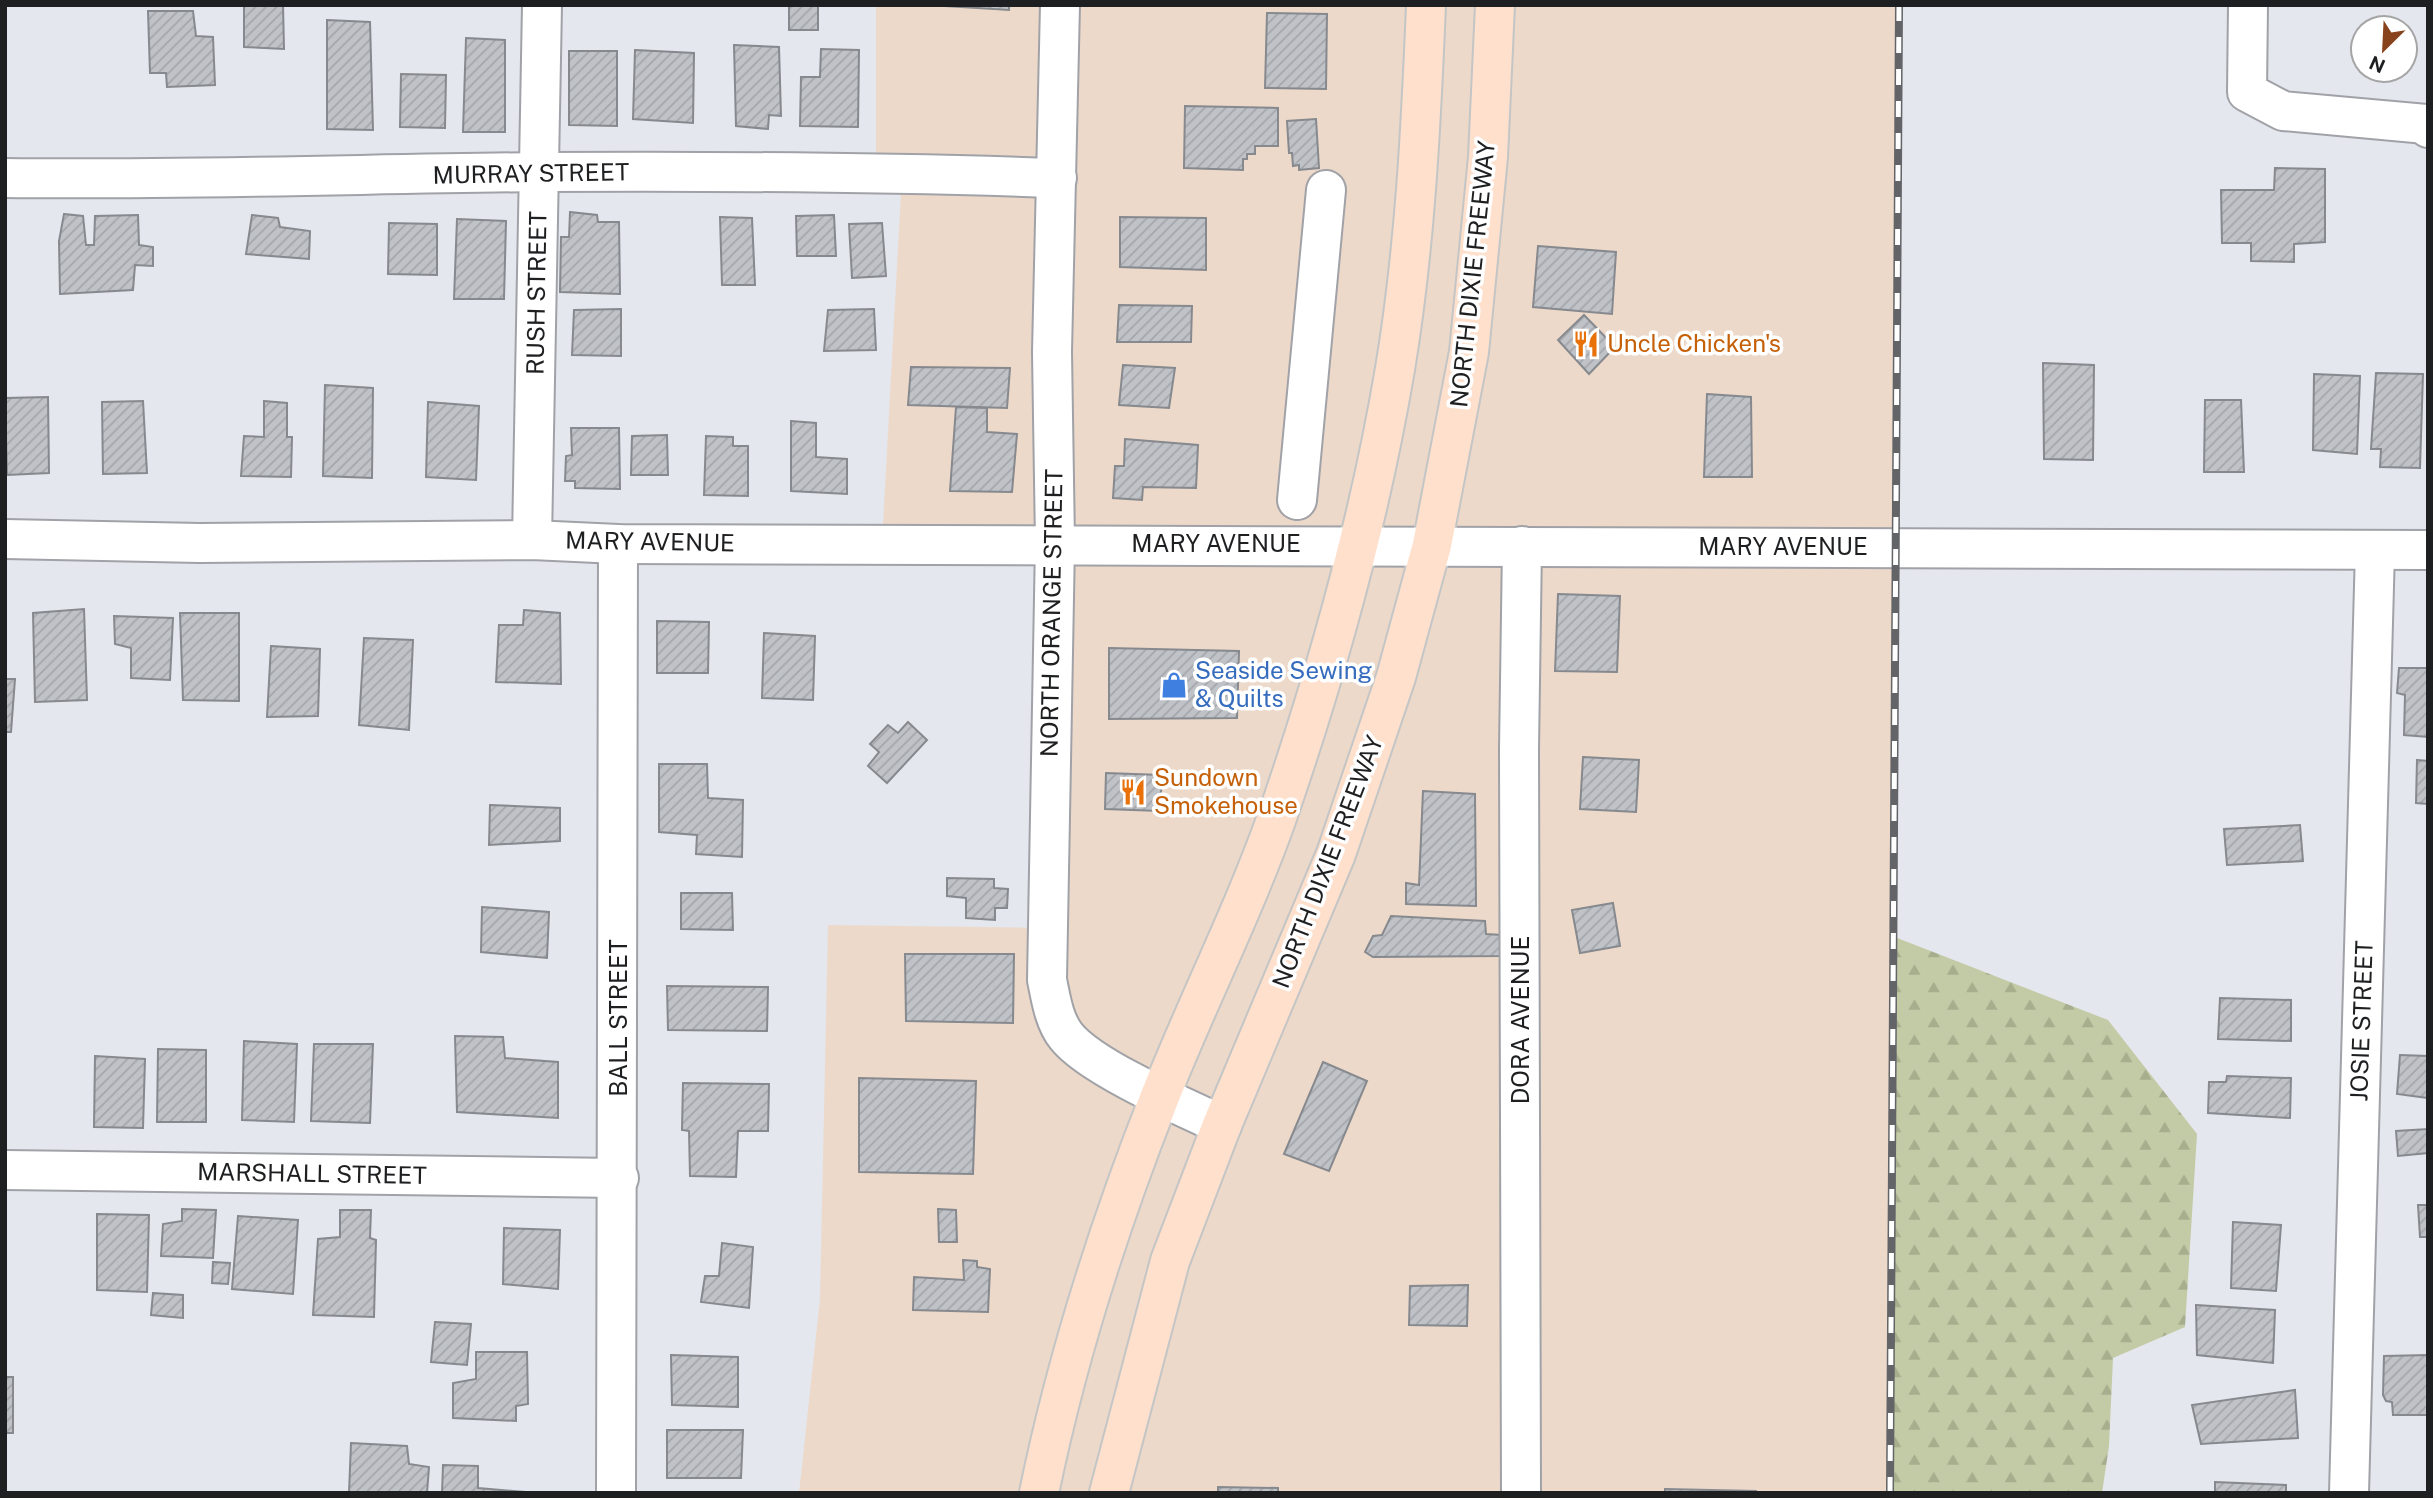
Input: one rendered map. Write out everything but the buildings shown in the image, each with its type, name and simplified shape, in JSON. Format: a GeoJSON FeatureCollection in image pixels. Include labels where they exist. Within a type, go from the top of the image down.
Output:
{"type":"FeatureCollection","features":[{"type":"Feature","properties":{"kind":"main road"},"geometry":{"type":"LineString","coordinates":[[1039,1493],[1071,1355],[1100,1256],[1161,1095],[1275,822],[1328,657],[1358,544],[1395,368],[1409,264],[1418,175],[1426,5]]}},
{"type":"Feature","properties":{"kind":"main road","name":"NORTH DIXIE FREEWAY"},"geometry":{"type":"LineString","coordinates":[[1108,1493],[1164,1282],[1222,1125],[1336,854],[1396,677],[1432,545],[1469,352],[1488,157],[1495,5]]}},
{"type":"Feature","properties":{"kind":"street","name":"RUSH STREET"},"geometry":{"type":"LineString","coordinates":[[532,540],[541,5]]}},
{"type":"Feature","properties":{"kind":"street","name":"NORTH ORANGE STREET"},"geometry":{"type":"LineString","coordinates":[[1060,5],[1052,352],[1055,543],[1047,980],[1054,1013],[1064,1035],[1083,1054],[1222,1125]]}},
{"type":"Feature","properties":{"kind":"street"},"geometry":{"type":"LineString","coordinates":[[2248,5],[2247,92],[2283,111],[2426,124],[2428,128]]}},
{"type":"Feature","properties":{"kind":"street","name":"MURRAY STREET"},"geometry":{"type":"LineString","coordinates":[[5,178],[190,180],[539,172],[902,174],[1057,178]]}},
{"type":"Feature","properties":{"kind":"street"},"geometry":{"type":"LineString","coordinates":[[1297,500],[1326,190]]}},
{"type":"Feature","properties":{"kind":"street","name":"MARY AVENUE"},"geometry":{"type":"LineString","coordinates":[[5,539],[200,542],[532,540],[618,544],[1358,544],[2428,550]]}},
{"type":"Feature","properties":{"kind":"street","name":"BALL STREET"},"geometry":{"type":"LineString","coordinates":[[616,1493],[619,1178],[618,544]]}},
{"type":"Feature","properties":{"kind":"street","name":"DORA AVENUE"},"geometry":{"type":"LineString","coordinates":[[1521,1493],[1519,749],[1522,546]]}},
{"type":"Feature","properties":{"kind":"street","name":"JOSIE STREET"},"geometry":{"type":"LineString","coordinates":[[2349,1493],[2375,550]]}},
{"type":"Feature","properties":{"kind":"street","name":"MARSHALL STREET"},"geometry":{"type":"LineString","coordinates":[[5,1170],[619,1178]]}},
{"type":"Feature","properties":{"kind":"shaded area"},"geometry":{"type":"Polygon","coordinates":[[[876,5],[1899,5],[1888,1493],[799,1493],[820,1299],[828,925],[1047,928],[1055,544],[882,543],[902,174],[876,174],[876,5]]]}},
{"type":"Feature","properties":{"kind":"green space"},"geometry":{"type":"Polygon","coordinates":[[[1892,936],[2108,1020],[2197,1134],[2185,1327],[2113,1358],[2109,1446],[2102,1493],[1890,1493],[1892,936]]]}},
{"type":"Feature","properties":{"kind":"railway"},"geometry":{"type":"LineString","coordinates":[[1890,1493],[1899,5]]}},
{"type":"Feature","properties":{"kind":"place","name":"Uncle Chicken's"},"geometry":{"type":"Point","coordinates":[1586,344]}},
{"type":"Feature","properties":{"kind":"place","name":"Seaside Sewing & Quilts"},"geometry":{"type":"Point","coordinates":[1174,685]}},
{"type":"Feature","properties":{"kind":"place","name":"Sundown Smokehouse"},"geometry":{"type":"Point","coordinates":[1133,792]}}]}
